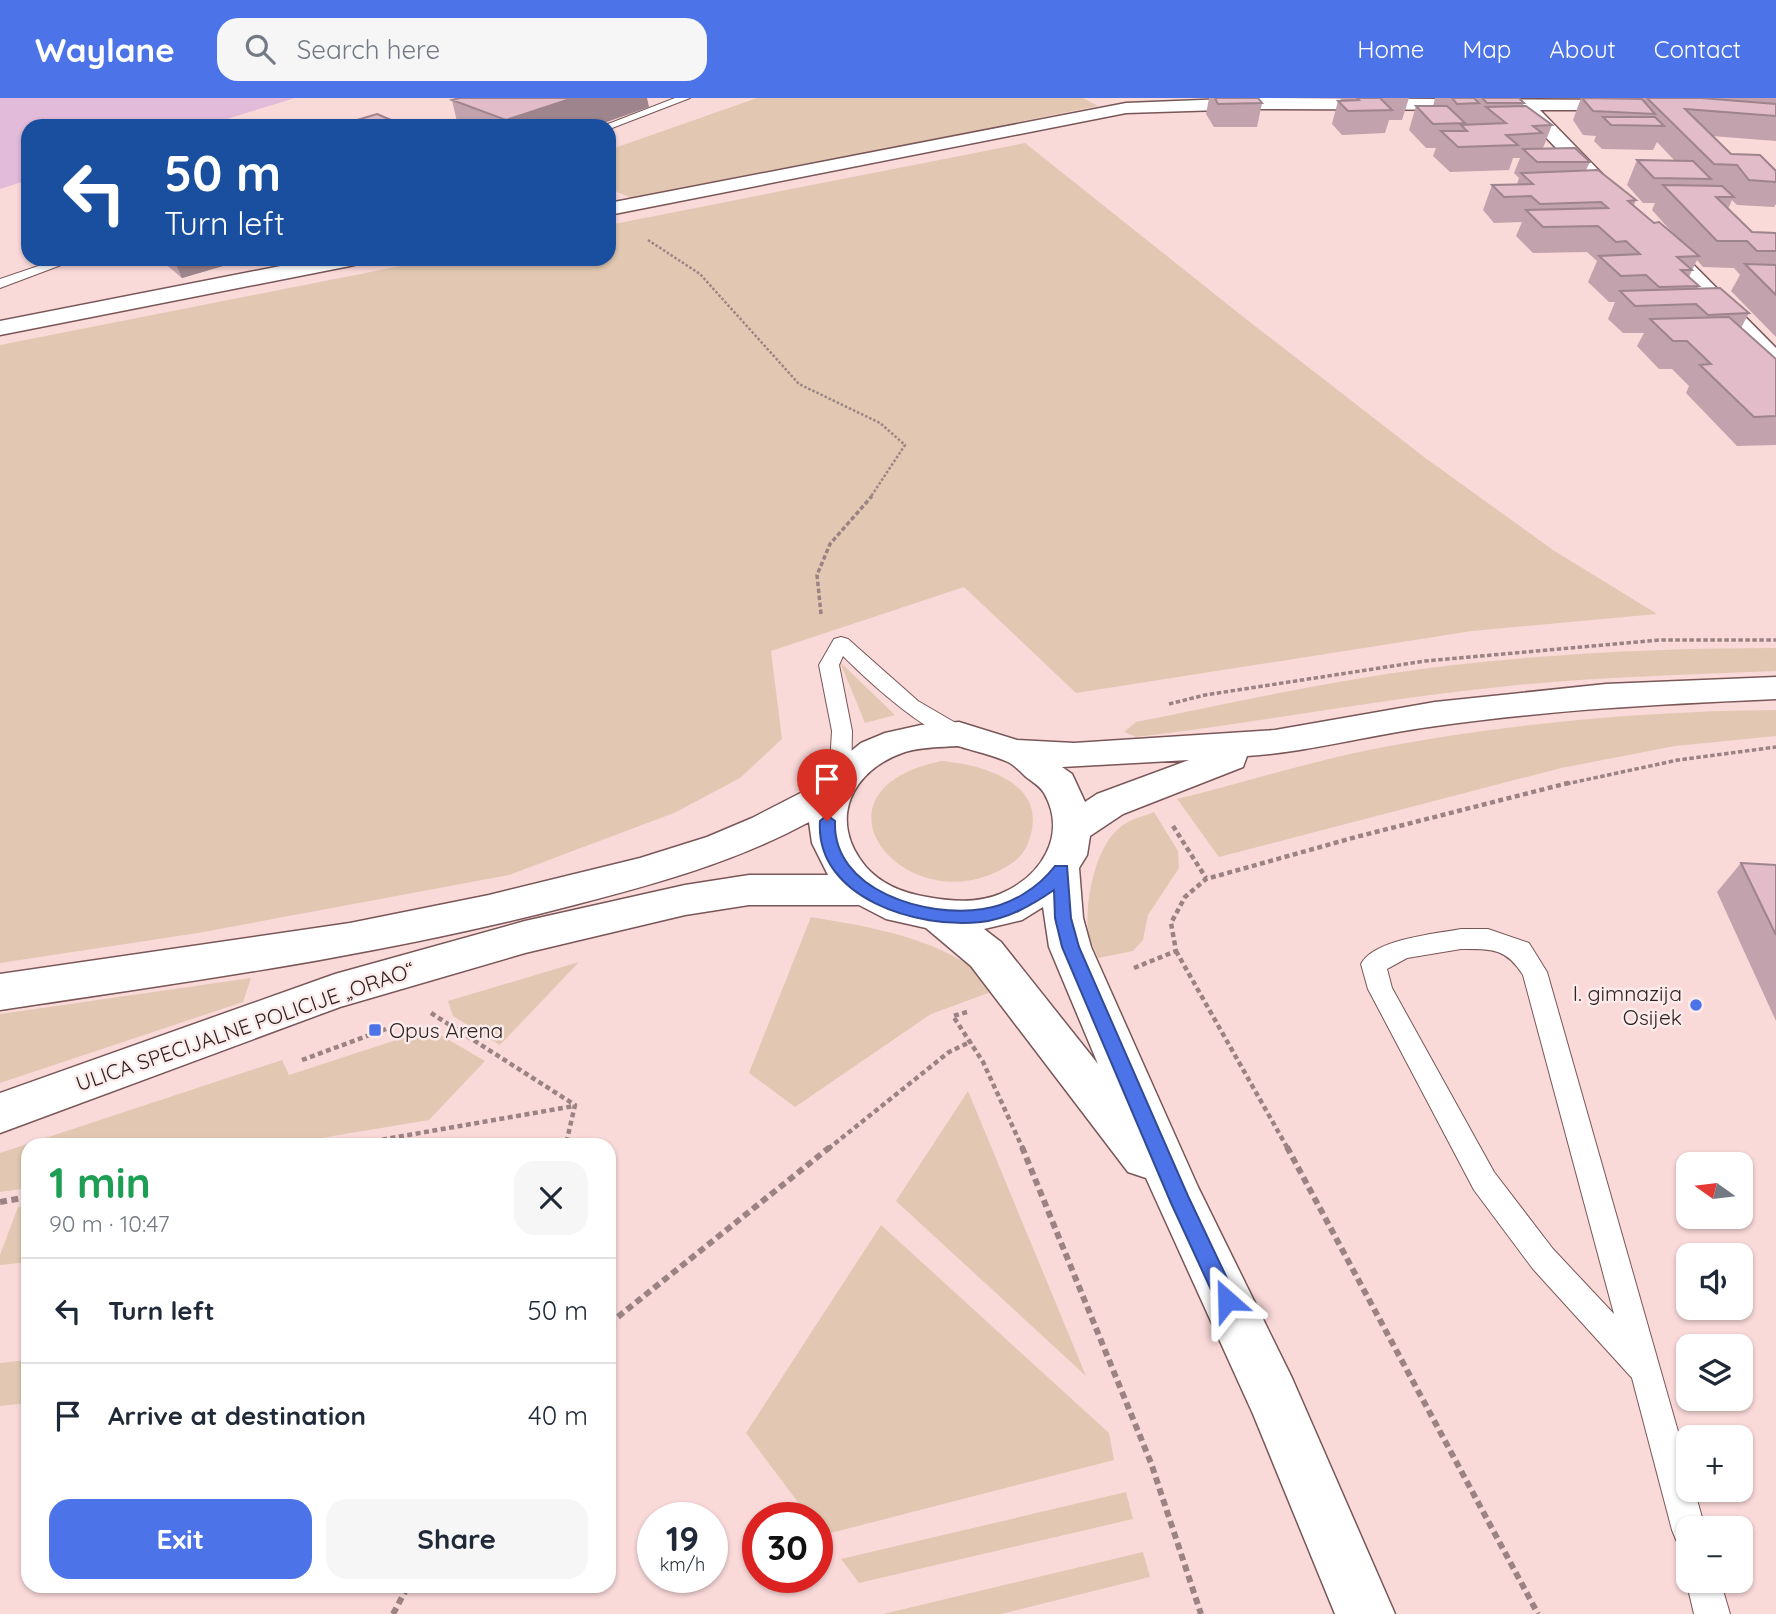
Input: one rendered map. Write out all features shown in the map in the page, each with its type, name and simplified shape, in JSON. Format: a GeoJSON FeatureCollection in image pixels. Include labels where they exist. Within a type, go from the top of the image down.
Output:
{"type":"FeatureCollection","features":[{"type":"Feature","properties":{"kind":"street"},"geometry":{"type":"LineString","coordinates":[[1103,98],[1126,107]]}},
{"type":"Feature","properties":{"kind":"street"},"geometry":{"type":"LineString","coordinates":[[616,208],[1126,107],[1276,100],[1526,106],[1642,105],[1605,98]]}},
{"type":"Feature","properties":{"kind":"street"},"geometry":{"type":"LineString","coordinates":[[1526,106],[1619,202]]}},
{"type":"Feature","properties":{"kind":"street"},"geometry":{"type":"LineString","coordinates":[[1638,222],[1776,362]]}},
{"type":"Feature","properties":{"kind":"street"},"geometry":{"type":"LineString","coordinates":[[0,327],[314,266]]}},
{"type":"Feature","properties":{"kind":"street"},"geometry":{"type":"LineString","coordinates":[[1020,751],[1074,755],[1275,742],[1435,714],[1592,696],[1776,688]]}},
{"type":"Feature","properties":{"kind":"street"},"geometry":{"type":"LineString","coordinates":[[959,734],[991,739],[1020,751],[1049,771],[1068,798],[1075,827],[1069,857],[1061,870],[1051,883],[1021,904],[983,916],[940,917],[899,908],[864,890],[839,864],[827,835],[828,806],[837,786],[862,759],[890,744],[923,735],[959,734]]}},
{"type":"Feature","properties":{"kind":"street"},"geometry":{"type":"LineString","coordinates":[[1075,827],[1110,804],[1149,787],[1275,742]]}},
{"type":"Feature","properties":{"kind":"street","name":"ULICA SPECIJALNE POLICIJE „ORAO“"},"geometry":{"type":"LineString","coordinates":[[0,992],[410,930],[501,909],[635,874],[722,846],[775,824],[837,786]]}},
{"type":"Feature","properties":{"kind":"street"},"geometry":{"type":"LineString","coordinates":[[1061,870],[1063,918],[1070,947],[1181,1203],[1273,1397],[1364,1614]]}},
{"type":"Feature","properties":{"kind":"street","name":"ULICA SPECIJALNE POLICIJE „ORAO“"},"geometry":{"type":"LineString","coordinates":[[0,1113],[335,991],[513,941],[685,900],[749,890],[864,890]]}},
{"type":"Feature","properties":{"kind":"street"},"geometry":{"type":"LineString","coordinates":[[940,917],[986,954],[1024,999],[1181,1203]]}},
{"type":"Feature","properties":{"kind":"lane"},"geometry":{"type":"LineString","coordinates":[[616,123],[679,99]]}},
{"type":"Feature","properties":{"kind":"lane"},"geometry":{"type":"LineString","coordinates":[[0,284],[51,266]]}},
{"type":"Feature","properties":{"kind":"lane"},"geometry":{"type":"LineString","coordinates":[[837,786],[842,731],[829,665],[841,643],[911,706],[959,734]]}},
{"type":"Feature","properties":{"kind":"lane"},"geometry":{"type":"LineString","coordinates":[[1644,1369],[1543,1259],[1484,1181],[1380,989],[1373,964],[1403,949],[1461,939],[1488,940],[1520,950],[1535,972],[1685,1516]]}},
{"type":"Feature","properties":{"kind":"lane"},"geometry":{"type":"LineString","coordinates":[[1706,1593],[1712,1614]]}},
{"type":"Feature","properties":{"kind":"path"},"geometry":{"type":"LineString","coordinates":[[642,235],[699,274],[799,384],[880,423],[905,445],[873,495],[830,544],[817,575],[821,619],[841,643]]}},
{"type":"Feature","properties":{"kind":"path"},"geometry":{"type":"LineString","coordinates":[[1538,1614],[1307,1182],[1175,951],[1171,923],[1185,897],[1206,879],[1356,837],[1605,774],[1678,760],[1776,747]]}},
{"type":"Feature","properties":{"kind":"path"},"geometry":{"type":"LineString","coordinates":[[1086,984],[1150,963],[1175,951]]}},
{"type":"Feature","properties":{"kind":"path"},"geometry":{"type":"LineString","coordinates":[[1024,999],[953,1016],[972,1041],[1006,1113],[1119,1381],[1201,1614]]}},
{"type":"Feature","properties":{"kind":"path"},"geometry":{"type":"LineString","coordinates":[[417,1018],[430,1013],[575,1105]]}},
{"type":"Feature","properties":{"kind":"path"},"geometry":{"type":"LineString","coordinates":[[302,1059],[391,1027]]}},
{"type":"Feature","properties":{"kind":"path"},"geometry":{"type":"LineString","coordinates":[[616,1318],[949,1052],[972,1041]]}},
{"type":"Feature","properties":{"kind":"path"},"geometry":{"type":"LineString","coordinates":[[391,1138],[575,1105]]}},
{"type":"Feature","properties":{"kind":"path"},"geometry":{"type":"LineString","coordinates":[[567,1138],[575,1105]]}},
{"type":"Feature","properties":{"kind":"path"},"geometry":{"type":"LineString","coordinates":[[0,1202],[21,1198]]}},
{"type":"Feature","properties":{"kind":"path"},"geometry":{"type":"LineString","coordinates":[[393,1614],[404,1593]]}},
{"type":"Feature","properties":{"kind":"shaded area"},"geometry":{"type":"Polygon","coordinates":[[[0,98],[295,98],[227,119],[21,119],[21,182],[0,189],[0,98]]]}},
{"type":"Feature","properties":{"kind":"shaded area"},"geometry":{"type":"Polygon","coordinates":[[[757,98],[1083,98],[1098,106],[633,199],[616,191],[616,148],[757,98]]]}},
{"type":"Feature","properties":{"kind":"shaded area"},"geometry":{"type":"Polygon","coordinates":[[[1025,143],[1424,457],[1553,550],[1657,614],[1472,631],[1076,693],[964,587],[771,651],[782,739],[740,778],[674,813],[509,875],[198,933],[0,963],[0,345],[401,266],[616,266],[616,224],[1025,143]]]}},
{"type":"Feature","properties":{"kind":"shaded area"},"geometry":{"type":"Polygon","coordinates":[[[1776,648],[1776,671],[1534,684],[1454,692],[1136,737],[1124,732],[1136,722],[1294,690],[1414,670],[1574,654],[1776,648]]]}},
{"type":"Feature","properties":{"kind":"shaded area"},"geometry":{"type":"Polygon","coordinates":[[[840,662],[895,715],[865,723],[840,662]]]}},
{"type":"Feature","properties":{"kind":"shaded area"},"geometry":{"type":"Polygon","coordinates":[[[1776,710],[1776,736],[1675,746],[1561,768],[1219,857],[1177,799],[1358,752],[1481,731],[1628,716],[1776,710]]]}},
{"type":"Feature","properties":{"kind":"shaded area"},"geometry":{"type":"Polygon","coordinates":[[[941,761],[972,766],[1003,777],[1017,786],[1027,798],[1032,812],[1032,829],[1022,854],[1015,861],[977,879],[940,881],[908,870],[884,850],[872,826],[875,800],[897,777],[941,761]]]}},
{"type":"Feature","properties":{"kind":"shaded area"},"geometry":{"type":"Polygon","coordinates":[[[1154,812],[1178,851],[1179,868],[1148,915],[1143,940],[1133,951],[1098,958],[1088,932],[1087,919],[1090,890],[1099,859],[1105,845],[1123,825],[1154,812]]]}},
{"type":"Feature","properties":{"kind":"shaded area"},"geometry":{"type":"Polygon","coordinates":[[[811,917],[913,939],[952,955],[999,989],[931,1014],[795,1107],[749,1073],[811,917]]]}},
{"type":"Feature","properties":{"kind":"shaded area"},"geometry":{"type":"Polygon","coordinates":[[[579,962],[500,1045],[453,1016],[448,1001],[579,962]]]}},
{"type":"Feature","properties":{"kind":"shaded area"},"geometry":{"type":"Polygon","coordinates":[[[251,978],[243,1002],[0,1083],[0,1014],[251,978]]]}},
{"type":"Feature","properties":{"kind":"shaded area"},"geometry":{"type":"Polygon","coordinates":[[[430,1029],[485,1061],[429,1120],[321,1138],[45,1138],[282,1060],[289,1075],[430,1029]]]}},
{"type":"Feature","properties":{"kind":"shaded area"},"geometry":{"type":"Polygon","coordinates":[[[968,1091],[1086,1376],[896,1201],[968,1091]]]}},
{"type":"Feature","properties":{"kind":"shaded area"},"geometry":{"type":"Polygon","coordinates":[[[21,1146],[21,1189],[0,1192],[0,1153],[21,1146]]]}},
{"type":"Feature","properties":{"kind":"shaded area"},"geometry":{"type":"Polygon","coordinates":[[[21,1206],[21,1263],[0,1265],[0,1255],[18,1207],[21,1206]]]}},
{"type":"Feature","properties":{"kind":"shaded area"},"geometry":{"type":"Polygon","coordinates":[[[881,1225],[1109,1433],[1114,1460],[833,1532],[833,1502],[798,1502],[746,1433],[881,1225]]]}},
{"type":"Feature","properties":{"kind":"shaded area"},"geometry":{"type":"Polygon","coordinates":[[[21,1361],[21,1404],[0,1406],[0,1363],[21,1361]]]}},
{"type":"Feature","properties":{"kind":"shaded area"},"geometry":{"type":"Polygon","coordinates":[[[1126,1492],[1133,1519],[859,1583],[841,1559],[1126,1492]]]}},
{"type":"Feature","properties":{"kind":"shaded area"},"geometry":{"type":"Polygon","coordinates":[[[1143,1552],[1150,1577],[1001,1614],[883,1614],[1143,1552]]]}},
{"type":"Feature","properties":{"kind":"building"},"geometry":{"type":"Polygon","coordinates":[[[460,98],[573,98],[509,119],[452,100],[460,98]]]}},
{"type":"Feature","properties":{"kind":"building"},"geometry":{"type":"Polygon","coordinates":[[[1215,98],[1258,98],[1262,103],[1218,104],[1215,98]]]}},
{"type":"Feature","properties":{"kind":"building"},"geometry":{"type":"Polygon","coordinates":[[[1357,98],[1380,98],[1392,110],[1348,111],[1338,101],[1359,100],[1357,98]]]}},
{"type":"Feature","properties":{"kind":"building"},"geometry":{"type":"Polygon","coordinates":[[[1452,98],[1474,98],[1479,103],[1457,104],[1452,98]]]}},
{"type":"Feature","properties":{"kind":"building"},"geometry":{"type":"Polygon","coordinates":[[[1482,98],[1519,98],[1524,103],[1487,103],[1482,98]]]}},
{"type":"Feature","properties":{"kind":"building"},"geometry":{"type":"Polygon","coordinates":[[[1582,98],[1642,99],[1655,114],[1593,111],[1582,98]]]}},
{"type":"Feature","properties":{"kind":"building"},"geometry":{"type":"Polygon","coordinates":[[[1647,98],[1701,98],[1776,104],[1776,116],[1685,109],[1731,154],[1760,155],[1776,171],[1776,182],[1749,180],[1737,165],[1714,164],[1647,98]]]}},
{"type":"Feature","properties":{"kind":"building"},"geometry":{"type":"Polygon","coordinates":[[[1416,106],[1447,106],[1465,123],[1433,124],[1416,106]]]}},
{"type":"Feature","properties":{"kind":"building"},"geometry":{"type":"Polygon","coordinates":[[[1526,106],[1552,125],[1533,126],[1542,133],[1506,135],[1518,145],[1458,147],[1441,131],[1467,131],[1461,125],[1506,123],[1486,107],[1526,106]]]}},
{"type":"Feature","properties":{"kind":"building"},"geometry":{"type":"Polygon","coordinates":[[[377,114],[389,119],[360,119],[377,114]]]}},
{"type":"Feature","properties":{"kind":"building"},"geometry":{"type":"Polygon","coordinates":[[[1603,117],[1655,117],[1664,126],[1611,125],[1603,117]]]}},
{"type":"Feature","properties":{"kind":"building"},"geometry":{"type":"Polygon","coordinates":[[[1575,148],[1590,162],[1537,162],[1523,149],[1575,148]]]}},
{"type":"Feature","properties":{"kind":"building"},"geometry":{"type":"Polygon","coordinates":[[[1637,160],[1693,161],[1711,179],[1654,178],[1637,160]]]}},
{"type":"Feature","properties":{"kind":"building"},"geometry":{"type":"Polygon","coordinates":[[[1598,170],[1636,200],[1628,201],[1654,223],[1659,222],[1699,256],[1677,257],[1692,270],[1681,270],[1699,286],[1659,287],[1646,275],[1621,276],[1599,256],[1640,254],[1626,241],[1616,242],[1598,226],[1543,227],[1526,210],[1608,208],[1601,202],[1540,204],[1531,196],[1504,197],[1492,185],[1533,184],[1521,173],[1598,170]]]}},
{"type":"Feature","properties":{"kind":"building"},"geometry":{"type":"Polygon","coordinates":[[[1663,185],[1722,186],[1734,197],[1716,197],[1752,232],[1776,233],[1776,251],[1757,251],[1747,241],[1717,241],[1663,185]]]}},
{"type":"Feature","properties":{"kind":"building"},"geometry":{"type":"Polygon","coordinates":[[[1745,264],[1776,265],[1776,295],[1745,264]]]}},
{"type":"Feature","properties":{"kind":"building"},"geometry":{"type":"Polygon","coordinates":[[[1720,288],[1749,313],[1708,315],[1696,304],[1635,306],[1620,291],[1720,288]]]}},
{"type":"Feature","properties":{"kind":"building"},"geometry":{"type":"Polygon","coordinates":[[[1729,317],[1776,359],[1776,416],[1754,417],[1700,365],[1711,364],[1687,341],[1673,341],[1650,319],[1729,317]]]}},
{"type":"Feature","properties":{"kind":"building"},"geometry":{"type":"Polygon","coordinates":[[[1741,863],[1776,865],[1776,935],[1741,863]]]}},
{"type":"Feature","properties":{"kind":"place","name":"I. gimnazija Osijek"},"geometry":{"type":"Point","coordinates":[1696,1005]}},
{"type":"Feature","properties":{"kind":"place","name":"Opus Arena"},"geometry":{"type":"Point","coordinates":[375,1030]}},
{"type":"Feature","properties":{"kind":"route"},"geometry":{"type":"LineString","coordinates":[[827,821],[827,835],[839,864],[864,890],[899,908],[940,917],[983,916],[1021,904],[1051,883],[1061,870],[1063,918],[1070,947],[1181,1203],[1227,1300]]}}]}
